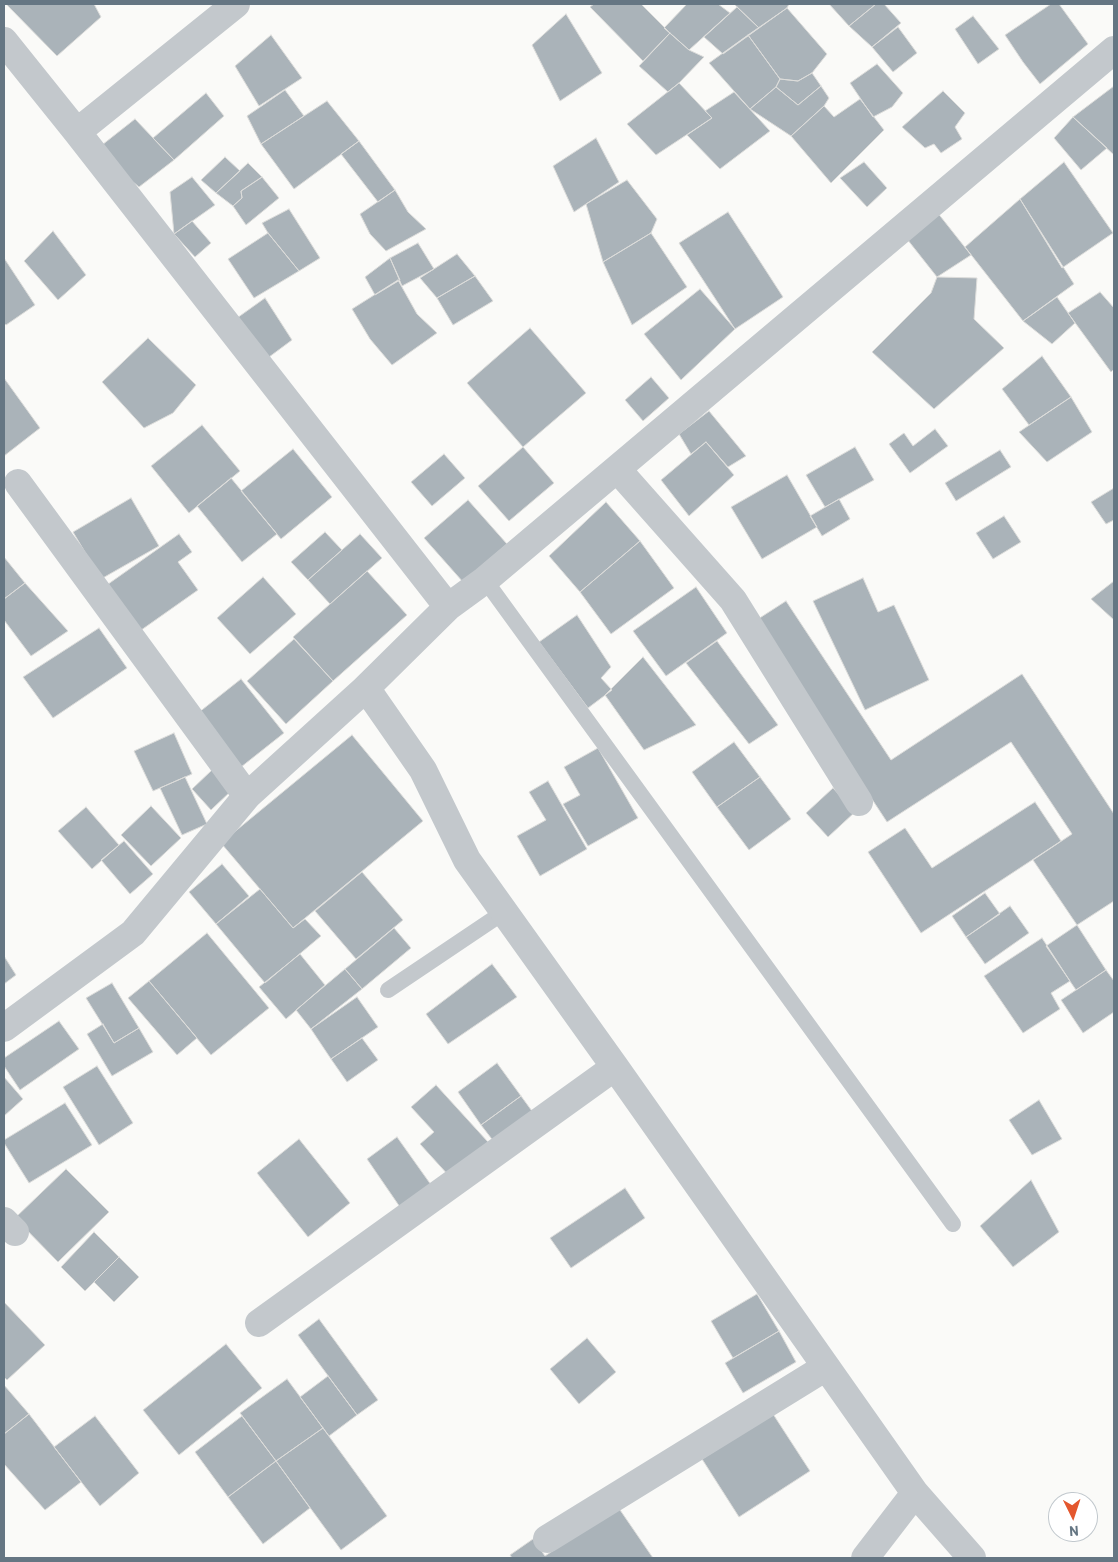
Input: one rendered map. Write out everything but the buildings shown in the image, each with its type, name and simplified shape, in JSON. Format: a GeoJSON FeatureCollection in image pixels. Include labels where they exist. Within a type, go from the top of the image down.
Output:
{"type":"FeatureCollection","features":[{"type":"Feature","properties":{"kind":"street"},"geometry":{"type":"LineString","coordinates":[[77,132],[236,4]]}},
{"type":"Feature","properties":{"kind":"street"},"geometry":{"type":"LineString","coordinates":[[4,41],[448,607]]}},
{"type":"Feature","properties":{"kind":"street"},"geometry":{"type":"LineString","coordinates":[[4,1028],[132,933],[247,796],[366,688],[448,607],[485,580],[1114,50]]}},
{"type":"Feature","properties":{"kind":"street"},"geometry":{"type":"LineString","coordinates":[[617,469],[733,600],[859,802]]}},
{"type":"Feature","properties":{"kind":"street"},"geometry":{"type":"LineString","coordinates":[[18,483],[247,796]]}},
{"type":"Feature","properties":{"kind":"street"},"geometry":{"type":"LineString","coordinates":[[366,688],[423,770],[467,860],[915,1493],[972,1558]]}},
{"type":"Feature","properties":{"kind":"street"},"geometry":{"type":"LineString","coordinates":[[259,1324],[615,1067]]}},
{"type":"Feature","properties":{"kind":"street"},"geometry":{"type":"LineString","coordinates":[[547,1539],[826,1366]]}},
{"type":"Feature","properties":{"kind":"street"},"geometry":{"type":"LineString","coordinates":[[865,1558],[915,1493]]}},
{"type":"Feature","properties":{"kind":"lane"},"geometry":{"type":"LineString","coordinates":[[485,580],[953,1224]]}},
{"type":"Feature","properties":{"kind":"lane"},"geometry":{"type":"LineString","coordinates":[[388,990],[504,912]]}}]}
